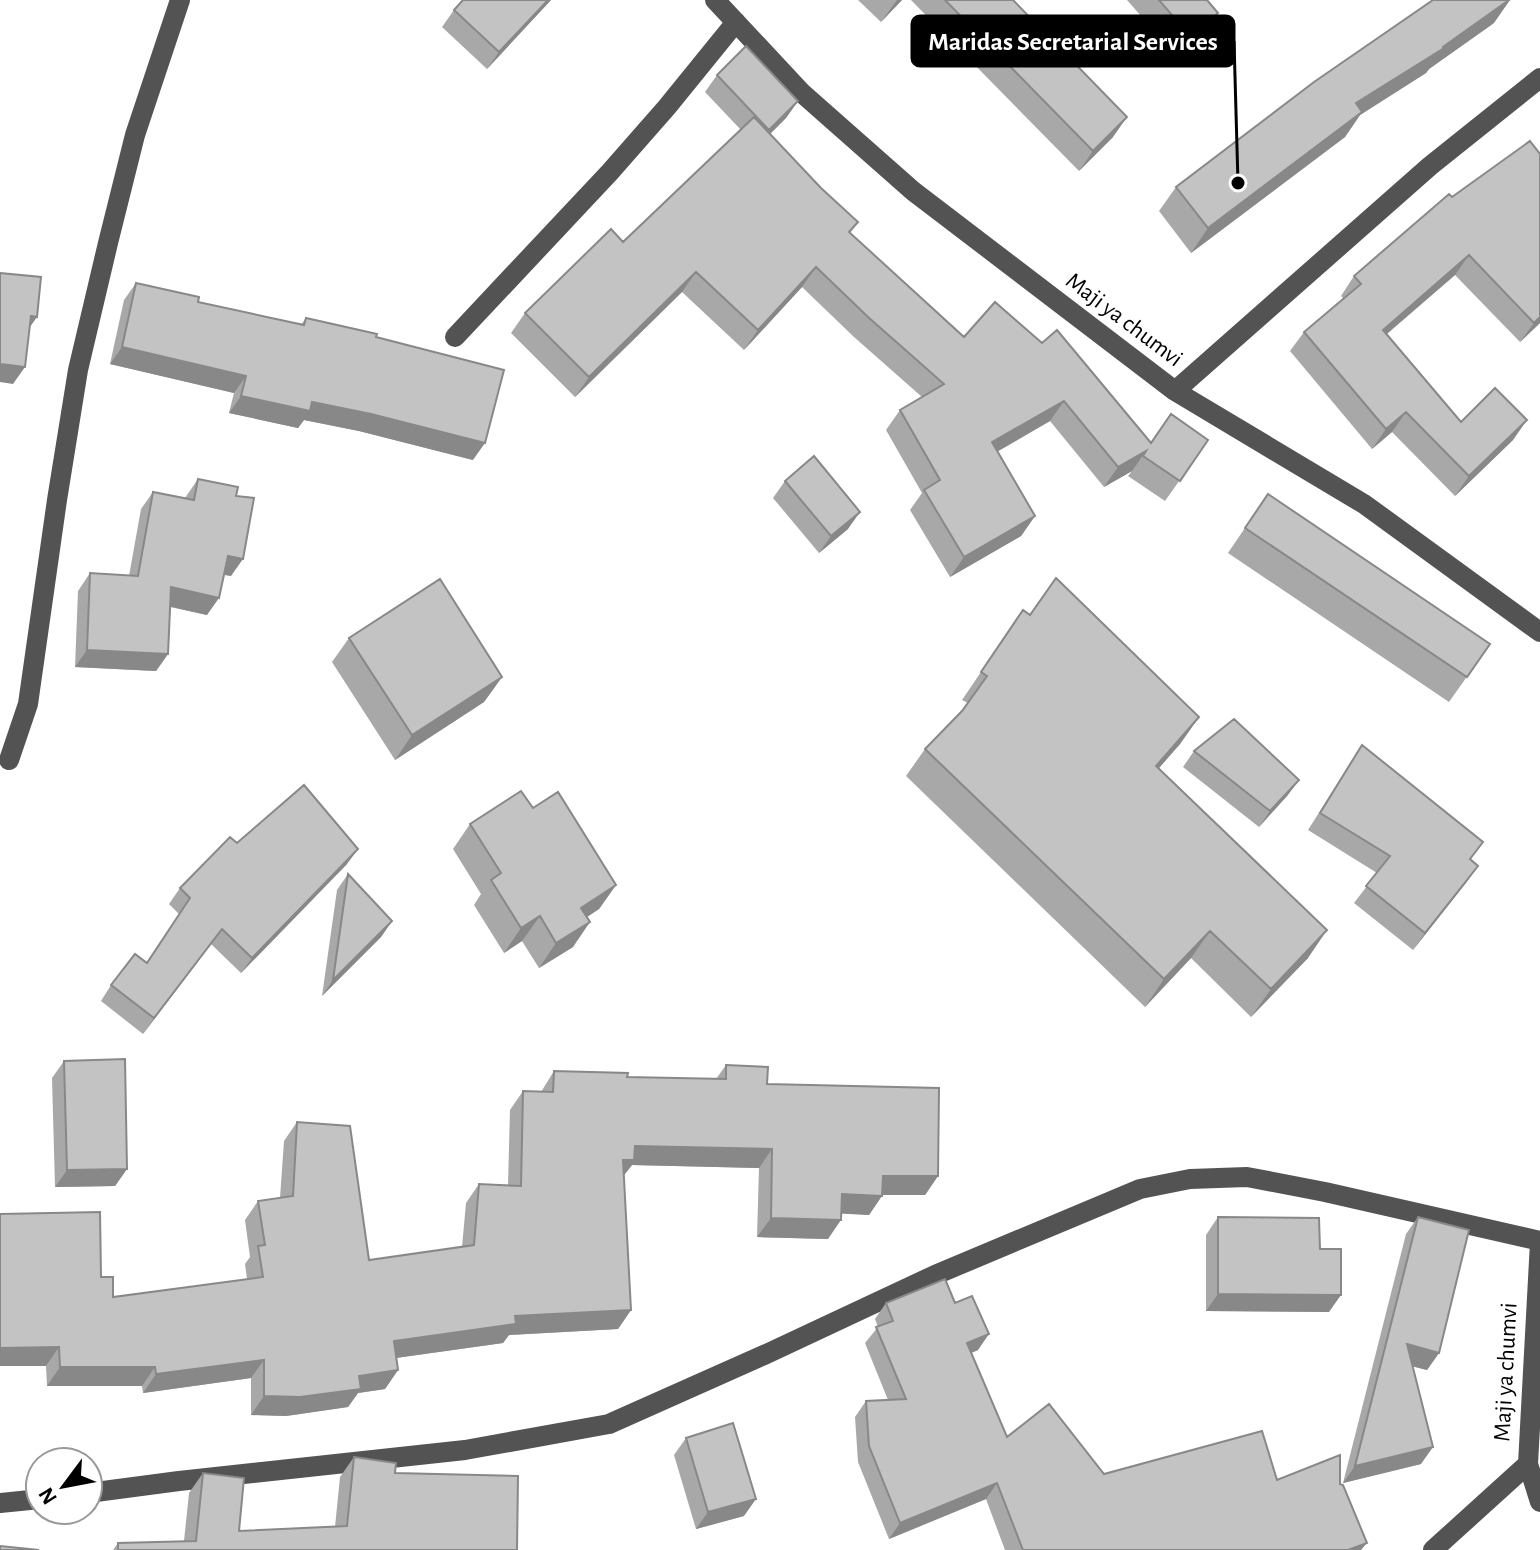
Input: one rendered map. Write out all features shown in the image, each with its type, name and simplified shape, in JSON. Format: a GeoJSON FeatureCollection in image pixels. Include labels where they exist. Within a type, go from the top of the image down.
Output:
{"type":"FeatureCollection","features":[{"type":"Feature","properties":{"kind":"street"},"geometry":{"type":"LineString","coordinates":[[9,760],[28,704],[78,370],[135,135],[180,0]]}},
{"type":"Feature","properties":{"kind":"street","name":"Maji ya chumvi"},"geometry":{"type":"LineString","coordinates":[[715,0],[802,93],[913,191],[1175,391],[1364,504],[1540,632]]}},
{"type":"Feature","properties":{"kind":"street"},"geometry":{"type":"LineString","coordinates":[[455,337],[610,172],[736,22]]}},
{"type":"Feature","properties":{"kind":"street"},"geometry":{"type":"LineString","coordinates":[[1175,391],[1430,166],[1540,78]]}},
{"type":"Feature","properties":{"kind":"street"},"geometry":{"type":"LineString","coordinates":[[104,1491],[465,1450],[609,1424],[950,1268],[1140,1189],[1190,1179],[1247,1177],[1540,1242]]}},
{"type":"Feature","properties":{"kind":"street","name":"Maji ya chumvi"},"geometry":{"type":"LineString","coordinates":[[1540,1242],[1528,1464],[1540,1502]]}},
{"type":"Feature","properties":{"kind":"street"},"geometry":{"type":"LineString","coordinates":[[1433,1550],[1528,1464]]}},
{"type":"Feature","properties":{"kind":"street"},"geometry":{"type":"LineString","coordinates":[[0,1503],[24,1501]]}},
{"type":"Feature","properties":{"kind":"building"},"geometry":{"type":"Polygon","coordinates":[[[463,0],[548,0],[499,52],[454,10],[463,0]]]}},
{"type":"Feature","properties":{"kind":"building"},"geometry":{"type":"Polygon","coordinates":[[[945,0],[1013,0],[1127,117],[1093,151],[945,0]]]}},
{"type":"Feature","properties":{"kind":"building"},"geometry":{"type":"Polygon","coordinates":[[[1159,0],[1207,0],[1218,13],[1191,37],[1159,0]]]}},
{"type":"Feature","properties":{"kind":"building"},"geometry":{"type":"Polygon","coordinates":[[[1433,0],[1509,0],[1444,48],[1356,103],[1362,112],[1208,228],[1176,187],[1314,82],[1433,0]]]}},
{"type":"Feature","properties":{"kind":"building"},"geometry":{"type":"Polygon","coordinates":[[[746,46],[798,101],[769,130],[717,75],[746,46]]]}},
{"type":"Feature","properties":{"kind":"building"},"geometry":{"type":"Polygon","coordinates":[[[754,117],[858,222],[849,232],[964,337],[995,302],[1042,343],[1057,330],[1151,443],[1171,414],[1208,440],[1180,481],[1143,456],[1146,451],[1118,467],[1064,401],[992,442],[1035,516],[964,557],[924,490],[940,480],[900,410],[944,384],[816,267],[758,330],[696,272],[589,377],[525,313],[611,229],[623,242],[754,117]]]}},
{"type":"Feature","properties":{"kind":"building"},"geometry":{"type":"Polygon","coordinates":[[[1530,141],[1540,154],[1540,317],[1534,323],[1469,255],[1383,330],[1461,422],[1495,388],[1527,420],[1469,476],[1406,412],[1386,429],[1304,332],[1361,284],[1354,276],[1449,194],[1452,197],[1530,141]]]}},
{"type":"Feature","properties":{"kind":"building"},"geometry":{"type":"Polygon","coordinates":[[[0,273],[41,277],[37,317],[31,316],[25,367],[0,364],[0,273]]]}},
{"type":"Feature","properties":{"kind":"building"},"geometry":{"type":"Polygon","coordinates":[[[136,283],[199,297],[198,302],[304,325],[306,318],[377,334],[376,337],[504,370],[485,443],[312,402],[310,411],[241,396],[246,376],[122,347],[136,283]]]}},
{"type":"Feature","properties":{"kind":"building"},"geometry":{"type":"Polygon","coordinates":[[[814,456],[860,512],[831,536],[785,481],[814,456]]]}},
{"type":"Feature","properties":{"kind":"building"},"geometry":{"type":"Polygon","coordinates":[[[198,479],[238,487],[236,496],[254,498],[243,559],[228,556],[219,598],[171,587],[168,654],[87,650],[90,573],[138,576],[153,492],[194,500],[198,479]]]}},
{"type":"Feature","properties":{"kind":"building"},"geometry":{"type":"Polygon","coordinates":[[[1268,494],[1490,644],[1467,677],[1245,528],[1268,494]]]}},
{"type":"Feature","properties":{"kind":"building"},"geometry":{"type":"Polygon","coordinates":[[[1056,578],[1199,717],[1156,766],[1327,930],[1271,989],[1210,931],[1164,979],[925,749],[962,711],[987,676],[981,672],[1023,610],[1030,615],[1056,578]]]}},
{"type":"Feature","properties":{"kind":"building"},"geometry":{"type":"Polygon","coordinates":[[[440,579],[502,677],[412,735],[349,638],[440,579]]]}},
{"type":"Feature","properties":{"kind":"building"},"geometry":{"type":"Polygon","coordinates":[[[1234,719],[1299,780],[1270,811],[1194,751],[1234,719]]]}},
{"type":"Feature","properties":{"kind":"building"},"geometry":{"type":"Polygon","coordinates":[[[1362,745],[1483,842],[1470,859],[1478,866],[1425,933],[1366,886],[1390,856],[1320,813],[1362,745]]]}},
{"type":"Feature","properties":{"kind":"building"},"geometry":{"type":"Polygon","coordinates":[[[304,785],[358,849],[252,958],[222,929],[154,1018],[111,985],[135,954],[147,963],[190,898],[180,888],[230,837],[237,843],[304,785]]]}},
{"type":"Feature","properties":{"kind":"building"},"geometry":{"type":"Polygon","coordinates":[[[521,791],[533,808],[558,792],[616,885],[581,908],[590,922],[556,943],[540,916],[521,928],[491,880],[501,873],[470,824],[521,791]]]}},
{"type":"Feature","properties":{"kind":"building"},"geometry":{"type":"Polygon","coordinates":[[[348,874],[392,921],[333,980],[348,874]]]}},
{"type":"Feature","properties":{"kind":"building"},"geometry":{"type":"Polygon","coordinates":[[[125,1059],[127,1169],[67,1170],[64,1061],[125,1059]]]}},
{"type":"Feature","properties":{"kind":"building"},"geometry":{"type":"Polygon","coordinates":[[[726,1065],[768,1067],[767,1084],[939,1088],[938,1176],[883,1176],[882,1196],[842,1194],[841,1220],[771,1218],[772,1149],[635,1146],[634,1160],[623,1160],[631,1310],[515,1316],[516,1324],[394,1341],[398,1370],[359,1376],[361,1389],[300,1397],[264,1396],[264,1360],[156,1374],[155,1367],[60,1367],[59,1347],[0,1348],[0,1214],[100,1212],[101,1277],[113,1277],[113,1297],[263,1277],[258,1246],[265,1245],[258,1201],[293,1196],[297,1122],[350,1126],[369,1260],[474,1245],[479,1184],[521,1186],[523,1091],[553,1092],[554,1071],[628,1073],[627,1077],[726,1079],[726,1065]]]}},
{"type":"Feature","properties":{"kind":"building"},"geometry":{"type":"Polygon","coordinates":[[[1218,1217],[1319,1218],[1320,1249],[1341,1249],[1341,1295],[1218,1294],[1218,1217]]]}},
{"type":"Feature","properties":{"kind":"building"},"geometry":{"type":"Polygon","coordinates":[[[1418,1217],[1469,1230],[1439,1353],[1407,1344],[1433,1447],[1355,1466],[1418,1217]]]}},
{"type":"Feature","properties":{"kind":"building"},"geometry":{"type":"Polygon","coordinates":[[[945,1279],[955,1303],[972,1296],[989,1334],[967,1343],[1007,1437],[1049,1404],[1104,1474],[1262,1431],[1277,1480],[1340,1455],[1340,1484],[1367,1543],[1348,1550],[1023,1550],[997,1483],[900,1523],[869,1446],[866,1401],[906,1399],[876,1327],[893,1321],[886,1303],[945,1279]]]}},
{"type":"Feature","properties":{"kind":"building"},"geometry":{"type":"Polygon","coordinates":[[[733,1423],[756,1499],[708,1512],[686,1438],[733,1423]]]}},
{"type":"Feature","properties":{"kind":"building"},"geometry":{"type":"Polygon","coordinates":[[[354,1457],[396,1463],[395,1473],[518,1476],[517,1550],[118,1550],[118,1543],[196,1541],[203,1473],[244,1478],[239,1531],[347,1526],[354,1457]]]}},
{"type":"Feature","properties":{"kind":"building"},"geometry":{"type":"Polygon","coordinates":[[[0,1546],[39,1550],[0,1550],[0,1546]]]}},
{"type":"Feature","properties":{"kind":"place","name":"Maridas Secretarial Services"},"geometry":{"type":"Point","coordinates":[1238,183]}}]}
